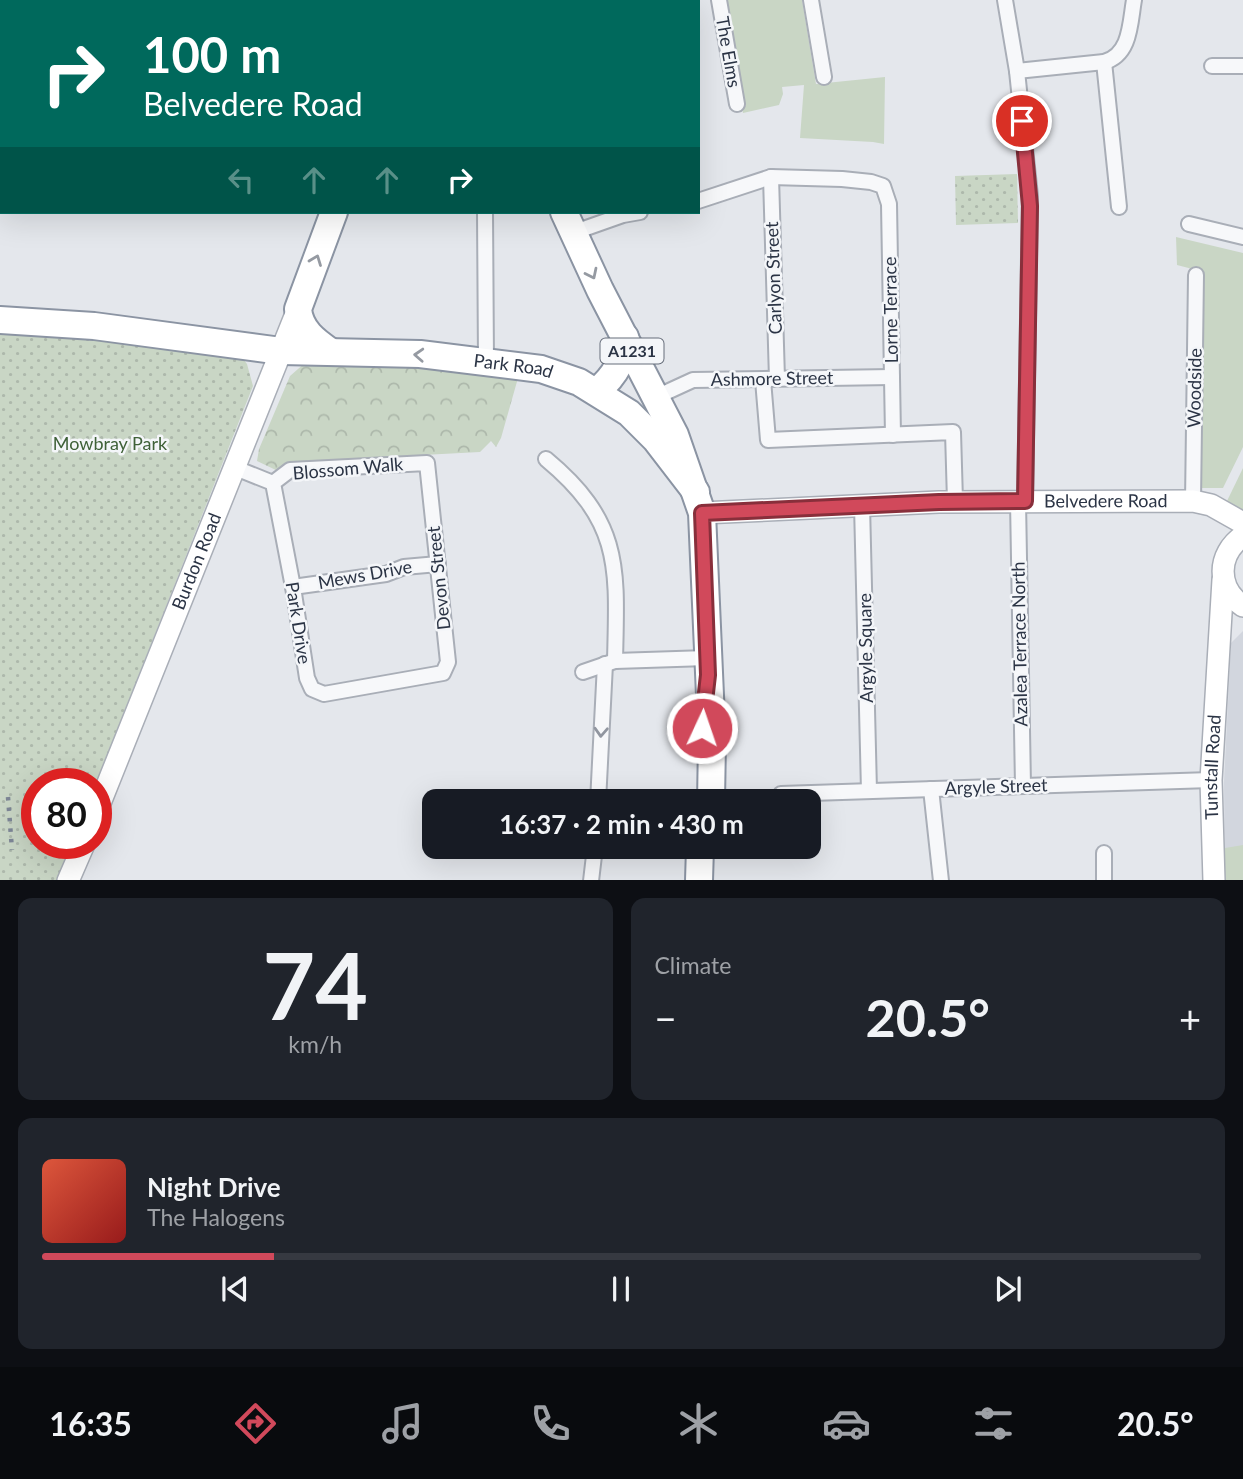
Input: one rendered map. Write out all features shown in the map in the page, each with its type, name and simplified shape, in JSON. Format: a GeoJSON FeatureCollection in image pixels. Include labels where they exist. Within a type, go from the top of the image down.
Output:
{"type":"FeatureCollection","features":[{"type":"Feature","properties":{"kind":"highway","name":"Burdon Road"},"geometry":{"type":"LineString","coordinates":[[300,319],[333,214]]}},
{"type":"Feature","properties":{"kind":"highway","name":"A1231"},"geometry":{"type":"LineString","coordinates":[[568,222],[683,454],[699,503],[712,741],[711,789]]}},
{"type":"Feature","properties":{"kind":"highway","name":"A1231"},"geometry":{"type":"LineString","coordinates":[[238,345],[257,342],[300,319]]}},
{"type":"Feature","properties":{"kind":"highway"},"geometry":{"type":"LineString","coordinates":[[300,319],[331,352]]}},
{"type":"Feature","properties":{"kind":"highway","name":"Park Road"},"geometry":{"type":"LineString","coordinates":[[0,320],[94,326],[281,351],[420,354],[541,369],[570,378],[597,391],[636,419],[668,455],[699,503]]}},
{"type":"Feature","properties":{"kind":"highway","name":"A1231"},"geometry":{"type":"LineString","coordinates":[[597,391],[609,381],[618,367],[625,337]]}},
{"type":"Feature","properties":{"kind":"highway","name":"A1231"},"geometry":{"type":"LineString","coordinates":[[701,789],[703,701],[707,667]]}},
{"type":"Feature","properties":{"kind":"highway"},"geometry":{"type":"LineString","coordinates":[[699,880],[700,859]]}},
{"type":"Feature","properties":{"kind":"highway"},"geometry":{"type":"LineString","coordinates":[[711,859],[711,880]]}},
{"type":"Feature","properties":{"kind":"street","name":"The Elms"},"geometry":{"type":"LineString","coordinates":[[719,0],[737,104]]}},
{"type":"Feature","properties":{"kind":"street"},"geometry":{"type":"LineString","coordinates":[[811,0],[824,77]]}},
{"type":"Feature","properties":{"kind":"street","name":"Azalea Terrace North"},"geometry":{"type":"LineString","coordinates":[[1005,0],[1017,71],[1030,196],[1021,501],[1023,786]]}},
{"type":"Feature","properties":{"kind":"street"},"geometry":{"type":"LineString","coordinates":[[1017,71],[1104,62],[1115,58],[1124,49],[1134,0]]}},
{"type":"Feature","properties":{"kind":"street"},"geometry":{"type":"LineString","coordinates":[[1104,62],[1119,207]]}},
{"type":"Feature","properties":{"kind":"street"},"geometry":{"type":"LineString","coordinates":[[1212,66],[1243,66]]}},
{"type":"Feature","properties":{"kind":"street"},"geometry":{"type":"LineString","coordinates":[[700,200],[771,177]]}},
{"type":"Feature","properties":{"kind":"street","name":"Lorne Terrace"},"geometry":{"type":"LineString","coordinates":[[771,177],[842,179],[871,182],[883,187],[890,204],[893,435]]}},
{"type":"Feature","properties":{"kind":"street","name":"Carlyon Street"},"geometry":{"type":"LineString","coordinates":[[771,177],[768,440],[893,435]]}},
{"type":"Feature","properties":{"kind":"street"},"geometry":{"type":"LineString","coordinates":[[485,214],[486,362]]}},
{"type":"Feature","properties":{"kind":"street"},"geometry":{"type":"LineString","coordinates":[[568,222],[629,214]]}},
{"type":"Feature","properties":{"kind":"street"},"geometry":{"type":"LineString","coordinates":[[1189,224],[1243,237]]}},
{"type":"Feature","properties":{"kind":"street","name":"Woodside"},"geometry":{"type":"LineString","coordinates":[[1193,501],[1196,275]]}},
{"type":"Feature","properties":{"kind":"street","name":"Burdon Road"},"geometry":{"type":"LineString","coordinates":[[112,773],[266,385],[281,351],[300,319]]}},
{"type":"Feature","properties":{"kind":"street","name":"Park Road"},"geometry":{"type":"LineString","coordinates":[[266,385],[294,361],[312,354],[331,352]]}},
{"type":"Feature","properties":{"kind":"street","name":"Ashmore Street"},"geometry":{"type":"LineString","coordinates":[[656,397],[693,380],[892,377]]}},
{"type":"Feature","properties":{"kind":"street"},"geometry":{"type":"LineString","coordinates":[[893,435],[953,432],[955,501]]}},
{"type":"Feature","properties":{"kind":"street"},"geometry":{"type":"LineString","coordinates":[[545,459],[568,477],[602,523],[611,549],[617,585],[599,789]]}},
{"type":"Feature","properties":{"kind":"street","name":"Blossom Walk"},"geometry":{"type":"LineString","coordinates":[[233,467],[273,483],[290,470],[427,463]]}},
{"type":"Feature","properties":{"kind":"street","name":"Devon Street"},"geometry":{"type":"LineString","coordinates":[[426,678],[443,673],[448,662],[427,463]]}},
{"type":"Feature","properties":{"kind":"street","name":"Park Drive"},"geometry":{"type":"LineString","coordinates":[[273,483],[309,685],[316,692],[324,694],[426,678]]}},
{"type":"Feature","properties":{"kind":"street","name":"Belvedere Road"},"geometry":{"type":"LineString","coordinates":[[699,503],[862,505],[955,501],[1193,501],[1217,508],[1243,523]]}},
{"type":"Feature","properties":{"kind":"street","name":"Argyle Square"},"geometry":{"type":"LineString","coordinates":[[862,505],[869,791]]}},
{"type":"Feature","properties":{"kind":"street"},"geometry":{"type":"LineString","coordinates":[[1217,508],[1235,543]]}},
{"type":"Feature","properties":{"kind":"street","name":"Tunstall Road"},"geometry":{"type":"LineString","coordinates":[[1214,880],[1211,780],[1223,565],[1235,543]]}},
{"type":"Feature","properties":{"kind":"street","name":"Mews Drive"},"geometry":{"type":"LineString","coordinates":[[293,587],[386,574],[404,567],[438,564]]}},
{"type":"Feature","properties":{"kind":"street"},"geometry":{"type":"LineString","coordinates":[[1223,580],[1231,596],[1243,606]]}},
{"type":"Feature","properties":{"kind":"street","name":"Tunstall Road"},"geometry":{"type":"LineString","coordinates":[[1218,655],[1224,636],[1243,617]]}},
{"type":"Feature","properties":{"kind":"street"},"geometry":{"type":"LineString","coordinates":[[583,672],[610,663],[707,667]]}},
{"type":"Feature","properties":{"kind":"street","name":"Argyle Street"},"geometry":{"type":"LineString","coordinates":[[821,793],[1211,780]]}},
{"type":"Feature","properties":{"kind":"street"},"geometry":{"type":"LineString","coordinates":[[931,789],[941,880]]}},
{"type":"Feature","properties":{"kind":"street"},"geometry":{"type":"LineString","coordinates":[[1104,853],[1104,880]]}},
{"type":"Feature","properties":{"kind":"street"},"geometry":{"type":"LineString","coordinates":[[68,880],[77,859]]}},
{"type":"Feature","properties":{"kind":"street"},"geometry":{"type":"LineString","coordinates":[[590,880],[593,859]]}},
{"type":"Feature","properties":{"kind":"shaded area"},"geometry":{"type":"Polygon","coordinates":[[[1243,631],[1243,880],[1225,880],[1224,782],[1231,643],[1243,631]]]}},
{"type":"Feature","properties":{"kind":"green space"},"geometry":{"type":"Polygon","coordinates":[[[725,0],[802,0],[816,84],[885,77],[884,144],[800,138],[804,85],[782,87],[783,94],[779,105],[743,113],[725,0]]]}},
{"type":"Feature","properties":{"kind":"green space"},"geometry":{"type":"Polygon","coordinates":[[[1017,174],[1018,223],[956,225],[955,176],[1017,174]]]}},
{"type":"Feature","properties":{"kind":"green space"},"geometry":{"type":"Polygon","coordinates":[[[1176,237],[1243,253],[1243,447],[1223,488],[1199,488],[1204,272],[1177,265],[1176,237]]]}},
{"type":"Feature","properties":{"kind":"green space","name":"Mowbray Park"},"geometry":{"type":"Polygon","coordinates":[[[0,327],[237,351],[247,364],[253,386],[102,768],[21,768],[21,859],[66,859],[57,880],[0,880],[0,327]]]}},
{"type":"Feature","properties":{"kind":"green space"},"geometry":{"type":"Polygon","coordinates":[[[306,362],[520,371],[496,447],[491,441],[480,452],[290,462],[280,472],[257,461],[259,449],[290,376],[306,362]]]}},
{"type":"Feature","properties":{"kind":"green space"},"geometry":{"type":"Polygon","coordinates":[[[1243,468],[1243,510],[1227,501],[1243,468]]]}},
{"type":"Feature","properties":{"kind":"green space"},"geometry":{"type":"Polygon","coordinates":[[[1243,845],[1243,880],[1225,880],[1225,848],[1243,845]]]}},
{"type":"Feature","properties":{"kind":"railway"},"geometry":{"type":"LineString","coordinates":[[8,797],[12,850]]}},
{"type":"Feature","properties":{"kind":"route"},"geometry":{"type":"LineString","coordinates":[[702,728],[708,675],[702,513],[723,510],[1025,501],[1030,196],[1022,121]]}}]}
